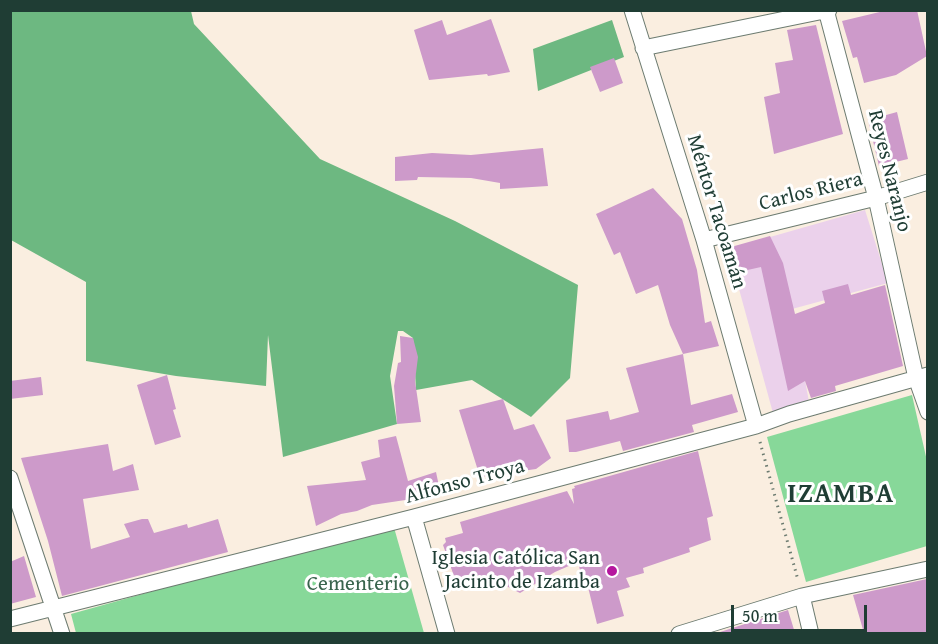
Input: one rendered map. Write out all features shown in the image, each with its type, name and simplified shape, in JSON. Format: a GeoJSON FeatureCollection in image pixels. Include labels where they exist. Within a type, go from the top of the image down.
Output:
{"type":"FeatureCollection","features":[{"type":"Feature","properties":{"kind":"street","name":"Méntor Tacoamán"},"geometry":{"type":"LineString","coordinates":[[632,10],[704,240],[756,426]]}},
{"type":"Feature","properties":{"kind":"street"},"geometry":{"type":"LineString","coordinates":[[643,48],[827,11]]}},
{"type":"Feature","properties":{"kind":"street","name":"Reyes Naranjo"},"geometry":{"type":"LineString","coordinates":[[827,11],[922,376],[927,412]]}},
{"type":"Feature","properties":{"kind":"street","name":"Carlos Riera"},"geometry":{"type":"LineString","coordinates":[[704,240],[876,198],[927,182]]}},
{"type":"Feature","properties":{"kind":"street","name":"Alfonso Troya"},"geometry":{"type":"LineString","coordinates":[[10,619],[414,517],[756,426],[789,414],[922,376]]}},
{"type":"Feature","properties":{"kind":"street"},"geometry":{"type":"LineString","coordinates":[[10,478],[62,633]]}},
{"type":"Feature","properties":{"kind":"street"},"geometry":{"type":"LineString","coordinates":[[414,517],[447,633]]}},
{"type":"Feature","properties":{"kind":"street"},"geometry":{"type":"LineString","coordinates":[[679,633],[802,596],[927,569]]}},
{"type":"Feature","properties":{"kind":"street"},"geometry":{"type":"LineString","coordinates":[[802,596],[811,633]]}},
{"type":"Feature","properties":{"kind":"path"},"geometry":{"type":"LineString","coordinates":[[756,426],[802,596]]}},
{"type":"Feature","properties":{"kind":"shaded area"},"geometry":{"type":"Polygon","coordinates":[[[865,210],[888,283],[792,309],[809,402],[773,413],[728,249],[865,210]]]}},
{"type":"Feature","properties":{"kind":"green space"},"geometry":{"type":"Polygon","coordinates":[[[11,11],[191,11],[194,24],[320,159],[455,221],[578,285],[570,378],[531,417],[472,380],[416,390],[413,338],[403,331],[398,331],[390,376],[397,424],[283,457],[268,335],[266,386],[176,376],[86,361],[86,282],[11,240],[11,11]]]}},
{"type":"Feature","properties":{"kind":"green space"},"geometry":{"type":"Polygon","coordinates":[[[612,20],[624,57],[538,91],[533,49],[612,20]]]}},
{"type":"Feature","properties":{"kind":"green space"},"geometry":{"type":"Polygon","coordinates":[[[912,395],[927,461],[927,546],[806,582],[767,437],[912,395]]]}},
{"type":"Feature","properties":{"kind":"green space","name":"Cementerio"},"geometry":{"type":"Polygon","coordinates":[[[393,524],[424,633],[76,633],[71,614],[393,524]]]}},
{"type":"Feature","properties":{"kind":"building"},"geometry":{"type":"Polygon","coordinates":[[[888,10],[917,10],[927,56],[896,75],[864,83],[857,57],[853,58],[842,21],[888,10]]]}},
{"type":"Feature","properties":{"kind":"building"},"geometry":{"type":"Polygon","coordinates":[[[491,19],[510,72],[488,76],[487,74],[429,80],[414,30],[442,20],[447,35],[491,19]]]}},
{"type":"Feature","properties":{"kind":"building"},"geometry":{"type":"Polygon","coordinates":[[[816,25],[843,134],[774,154],[764,97],[780,93],[775,63],[793,60],[787,30],[816,25]]]}},
{"type":"Feature","properties":{"kind":"building"},"geometry":{"type":"Polygon","coordinates":[[[614,58],[623,83],[600,92],[590,67],[614,58]]]}},
{"type":"Feature","properties":{"kind":"building"},"geometry":{"type":"Polygon","coordinates":[[[897,112],[908,159],[879,166],[868,120],[897,112]]]}},
{"type":"Feature","properties":{"kind":"building"},"geometry":{"type":"Polygon","coordinates":[[[543,148],[548,186],[500,189],[500,183],[471,178],[418,177],[417,180],[395,181],[395,157],[432,153],[471,155],[543,148]]]}},
{"type":"Feature","properties":{"kind":"building"},"geometry":{"type":"Polygon","coordinates":[[[653,188],[682,219],[697,270],[705,323],[711,321],[719,346],[683,354],[670,325],[658,285],[636,294],[620,252],[614,255],[596,214],[653,188]]]}},
{"type":"Feature","properties":{"kind":"building"},"geometry":{"type":"Polygon","coordinates":[[[770,236],[783,263],[795,314],[825,303],[822,291],[848,284],[851,295],[885,285],[903,366],[835,386],[836,391],[811,398],[805,381],[788,391],[761,267],[734,273],[731,247],[770,236]]]}},
{"type":"Feature","properties":{"kind":"building"},"geometry":{"type":"Polygon","coordinates":[[[400,336],[413,338],[418,357],[415,381],[421,422],[397,424],[394,386],[398,363],[401,362],[400,336]]]}},
{"type":"Feature","properties":{"kind":"building"},"geometry":{"type":"Polygon","coordinates":[[[683,354],[691,405],[732,394],[738,412],[692,425],[694,432],[623,451],[620,441],[569,452],[566,420],[608,411],[610,420],[639,412],[626,368],[683,354]]]}},
{"type":"Feature","properties":{"kind":"building"},"geometry":{"type":"Polygon","coordinates":[[[167,375],[176,409],[173,410],[181,437],[155,445],[137,385],[167,375]]]}},
{"type":"Feature","properties":{"kind":"building"},"geometry":{"type":"Polygon","coordinates":[[[41,377],[43,395],[10,399],[10,381],[41,377]]]}},
{"type":"Feature","properties":{"kind":"building"},"geometry":{"type":"Polygon","coordinates":[[[503,399],[514,430],[534,424],[551,458],[536,469],[480,477],[459,410],[503,399]]]}},
{"type":"Feature","properties":{"kind":"building"},"geometry":{"type":"Polygon","coordinates":[[[396,436],[408,481],[436,472],[440,491],[412,499],[372,505],[341,514],[316,526],[307,486],[366,480],[361,462],[380,457],[378,440],[396,436]]]}},
{"type":"Feature","properties":{"kind":"building"},"geometry":{"type":"Polygon","coordinates":[[[108,444],[113,471],[133,464],[139,490],[83,499],[91,549],[130,537],[124,524],[142,519],[148,519],[154,533],[187,524],[188,528],[218,519],[228,552],[62,596],[48,541],[21,458],[108,444]]]}},
{"type":"Feature","properties":{"kind":"building"},"geometry":{"type":"Polygon","coordinates":[[[698,451],[713,516],[707,518],[711,540],[689,548],[690,552],[643,568],[644,573],[626,578],[630,587],[617,591],[624,616],[597,624],[588,587],[584,587],[578,562],[555,572],[520,593],[502,584],[474,590],[471,574],[455,579],[443,545],[446,542],[445,538],[463,533],[460,522],[567,491],[574,504],[572,489],[575,488],[574,486],[698,451]]]}},
{"type":"Feature","properties":{"kind":"building"},"geometry":{"type":"Polygon","coordinates":[[[24,556],[36,597],[10,604],[10,562],[24,556]]]}},
{"type":"Feature","properties":{"kind":"building"},"geometry":{"type":"Polygon","coordinates":[[[927,579],[927,633],[864,633],[853,595],[927,579]]]}},
{"type":"Feature","properties":{"kind":"building"},"geometry":{"type":"Polygon","coordinates":[[[788,610],[795,633],[717,633],[788,610]]]}},
{"type":"Feature","properties":{"kind":"place","name":"Iglesia Católica San Jacinto de Izamba"},"geometry":{"type":"Point","coordinates":[612,571]}},
{"type":"Feature","properties":{"kind":"district","name":"IZAMBA"},"geometry":{"type":"Point","coordinates":[841,495]}}]}
